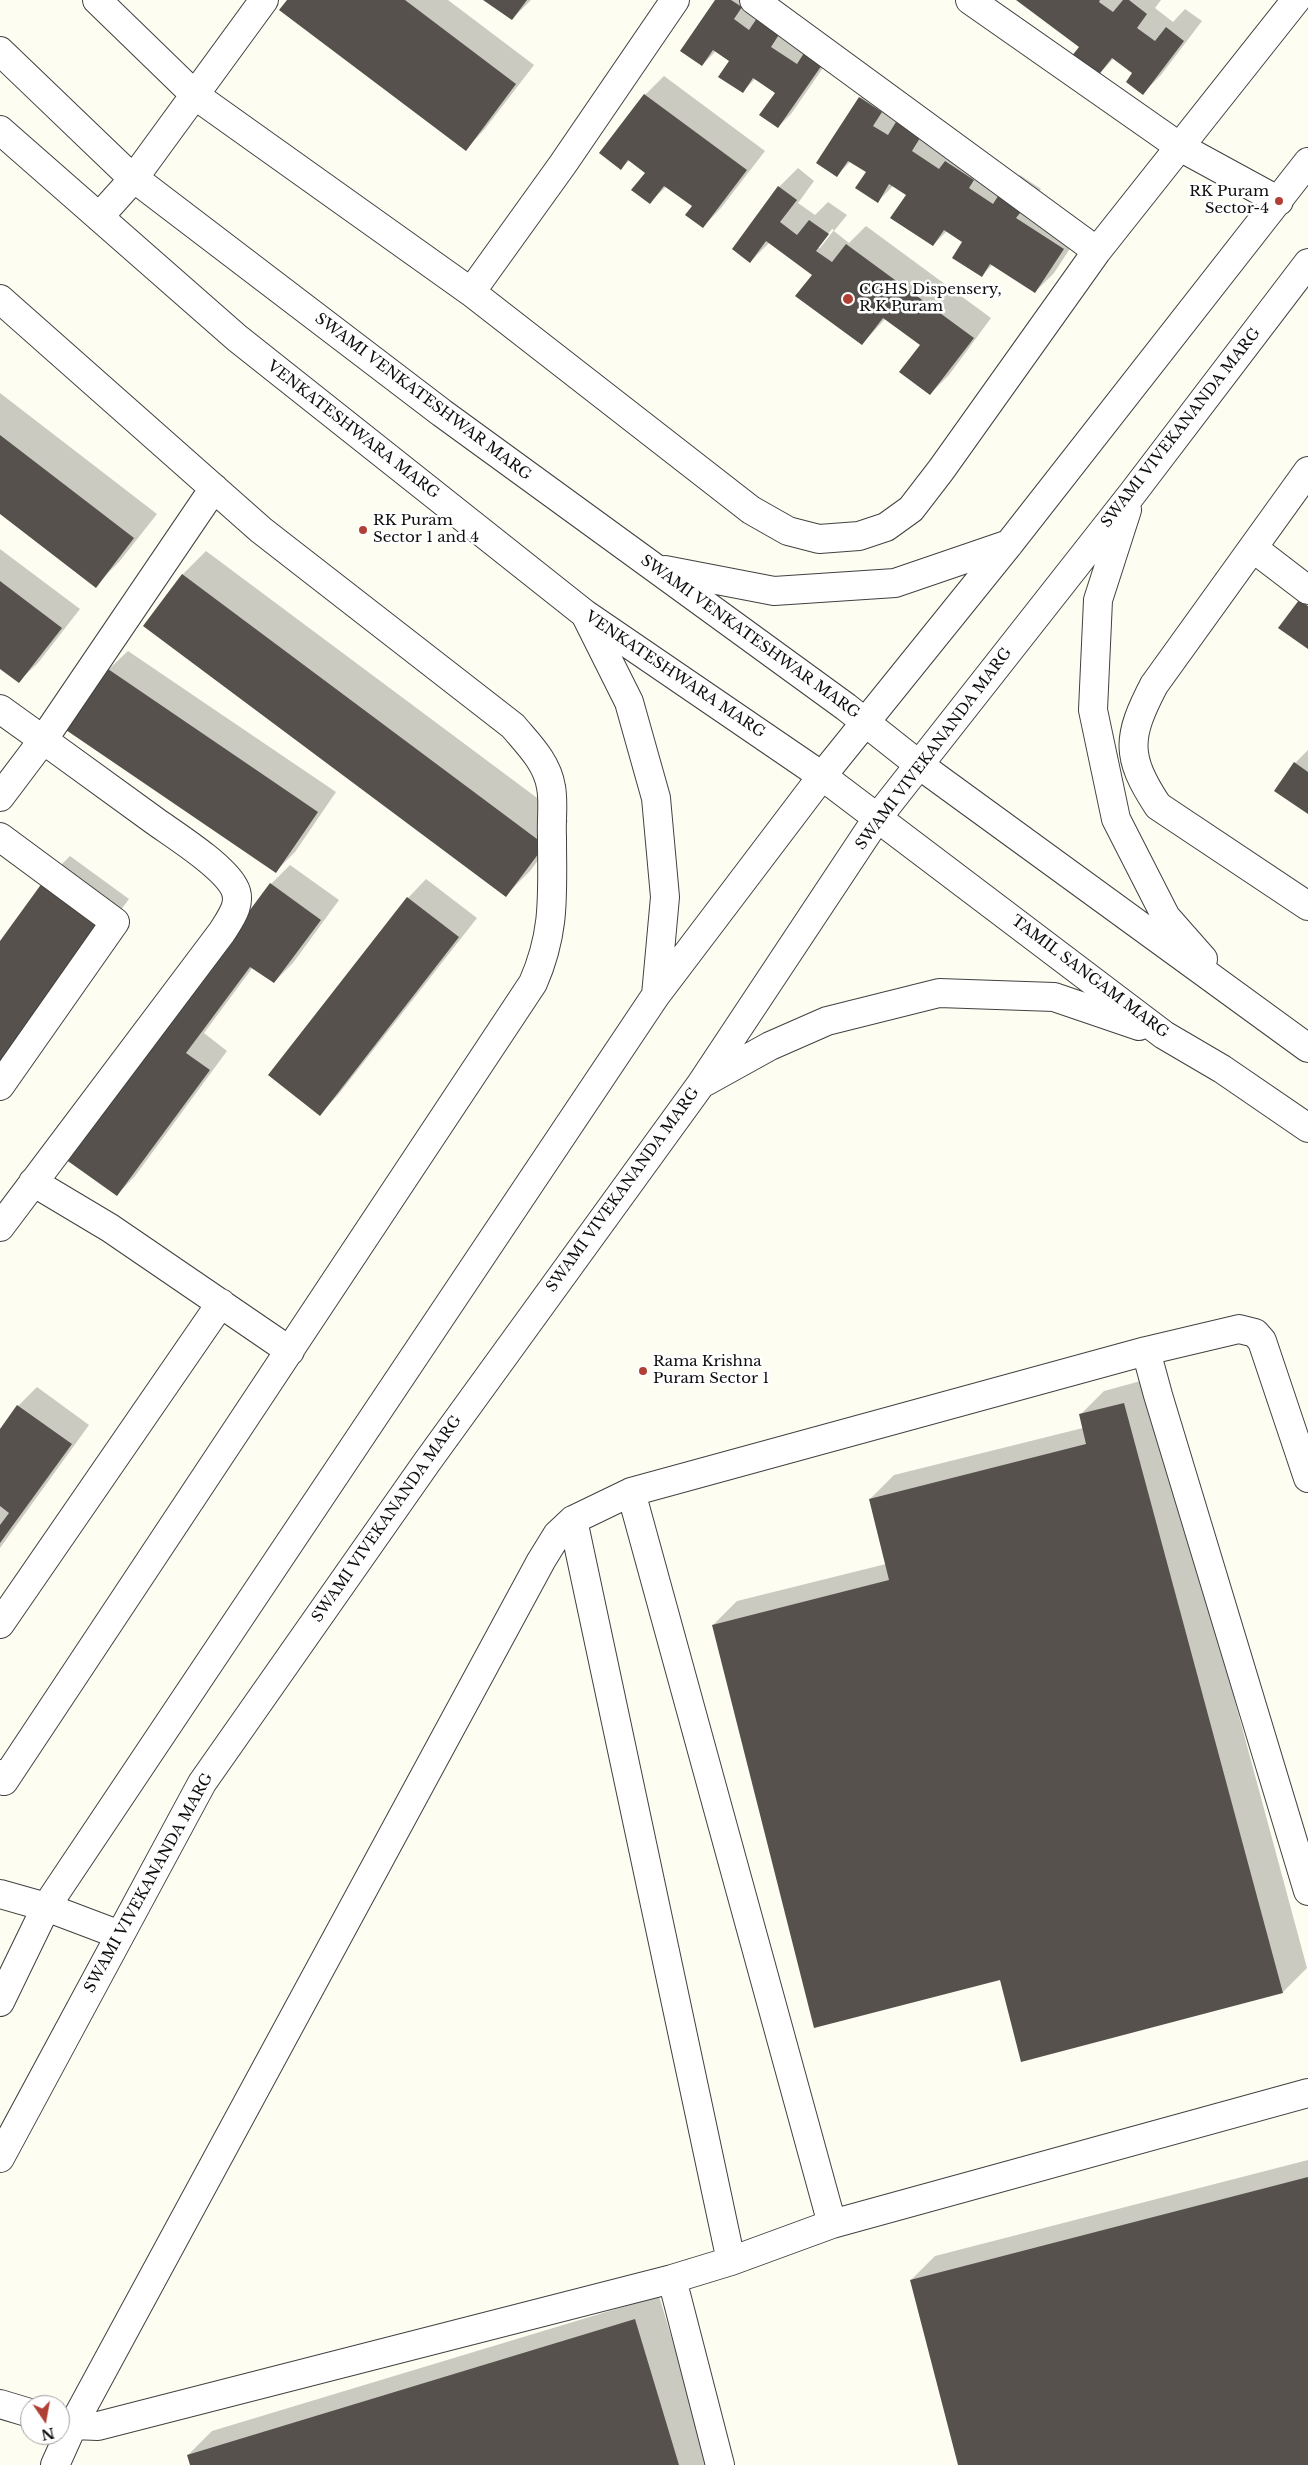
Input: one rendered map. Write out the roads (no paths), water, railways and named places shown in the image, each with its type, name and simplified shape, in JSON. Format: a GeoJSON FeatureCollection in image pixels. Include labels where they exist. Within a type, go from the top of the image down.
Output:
{"type":"FeatureCollection","features":[{"type":"Feature","properties":{"kind":"street"},"geometry":{"type":"LineString","coordinates":[[98,0],[196,96],[471,292],[750,510],[788,531],[819,538],[859,536],[886,527],[911,509],[941,470],[1097,250],[1296,0]]}},
{"type":"Feature","properties":{"kind":"street"},"geometry":{"type":"LineString","coordinates":[[99,217],[134,178],[196,96],[264,0]]}},
{"type":"Feature","properties":{"kind":"street"},"geometry":{"type":"LineString","coordinates":[[754,0],[1097,250]]}},
{"type":"Feature","properties":{"kind":"street"},"geometry":{"type":"LineString","coordinates":[[970,0],[1180,147],[1279,201]]}},
{"type":"Feature","properties":{"kind":"street"},"geometry":{"type":"LineString","coordinates":[[471,292],[563,164],[668,3]]}},
{"type":"Feature","properties":{"kind":"street","name":"SWAMI VENKATESHWAR MARG"},"geometry":{"type":"LineString","coordinates":[[0,51],[134,178],[442,413],[865,721],[918,764]]}},
{"type":"Feature","properties":{"kind":"street","name":"VENKATESHWARA MARG"},"geometry":{"type":"LineString","coordinates":[[0,130],[237,338],[585,614],[822,776],[878,817]]}},
{"type":"Feature","properties":{"kind":"street"},"geometry":{"type":"LineString","coordinates":[[0,2002],[46,1907],[656,995],[865,721],[1009,544],[1308,162]]}},
{"type":"Feature","properties":{"kind":"street","name":"SWAMI VIVEKANANDA MARG"},"geometry":{"type":"LineString","coordinates":[[0,2158],[202,1783],[433,1454],[701,1084],[878,817],[1132,494],[1308,263]]}},
{"type":"Feature","properties":{"kind":"street"},"geometry":{"type":"LineString","coordinates":[[0,299],[261,530],[513,726],[539,757],[551,787],[552,901],[550,936],[543,960],[533,983],[4,1780],[0,1774]]}},
{"type":"Feature","properties":{"kind":"street"},"geometry":{"type":"LineString","coordinates":[[1308,471],[1154,685],[1141,711],[1132,742],[1133,758],[1144,784],[1158,806],[1308,906]]}},
{"type":"Feature","properties":{"kind":"street"},"geometry":{"type":"LineString","coordinates":[[0,797],[43,740],[214,488]]}},
{"type":"Feature","properties":{"kind":"street"},"geometry":{"type":"LineString","coordinates":[[1132,494],[1098,600],[1092,710],[1116,819],[1166,917],[1240,1000]]}},
{"type":"Feature","properties":{"kind":"street"},"geometry":{"type":"LineString","coordinates":[[656,569],[774,592],[895,583],[1009,544]]}},
{"type":"Feature","properties":{"kind":"street"},"geometry":{"type":"LineString","coordinates":[[1253,548],[1308,590]]}},
{"type":"Feature","properties":{"kind":"street"},"geometry":{"type":"LineString","coordinates":[[585,614],[629,702],[656,798],[665,896],[656,995]]}},
{"type":"Feature","properties":{"kind":"street"},"geometry":{"type":"LineString","coordinates":[[0,709],[214,866],[234,887],[237,896],[235,909],[222,932],[0,1227]]}},
{"type":"Feature","properties":{"kind":"street"},"geometry":{"type":"LineString","coordinates":[[918,764],[1308,1048]]}},
{"type":"Feature","properties":{"kind":"street","name":"TAMIL SANGAM MARG"},"geometry":{"type":"LineString","coordinates":[[878,817],[1164,1035],[1222,1069],[1308,1128]]}},
{"type":"Feature","properties":{"kind":"street"},"geometry":{"type":"LineString","coordinates":[[0,836],[115,922],[0,1086]]}},
{"type":"Feature","properties":{"kind":"street"},"geometry":{"type":"LineString","coordinates":[[701,1084],[770,1046],[827,1021],[939,993],[1054,997],[1164,1035]]}},
{"type":"Feature","properties":{"kind":"street"},"geometry":{"type":"LineString","coordinates":[[33,1182],[110,1228],[290,1351]]}},
{"type":"Feature","properties":{"kind":"street"},"geometry":{"type":"LineString","coordinates":[[0,1624],[221,1303]]}},
{"type":"Feature","properties":{"kind":"street"},"geometry":{"type":"LineString","coordinates":[[70,2418],[541,1560],[556,1535],[573,1520],[631,1492],[1146,1351],[1239,1329],[1255,1333],[1262,1340],[1269,1356],[1308,1478]]}},
{"type":"Feature","properties":{"kind":"street"},"geometry":{"type":"LineString","coordinates":[[1146,1351],[1160,1405],[1308,1891]]}},
{"type":"Feature","properties":{"kind":"street"},"geometry":{"type":"LineString","coordinates":[[631,1492],[832,2224]]}},
{"type":"Feature","properties":{"kind":"street"},"geometry":{"type":"LineString","coordinates":[[573,1520],[731,2261]]}},
{"type":"Feature","properties":{"kind":"street"},"geometry":{"type":"LineString","coordinates":[[0,1894],[46,1907],[120,1935]]}},
{"type":"Feature","properties":{"kind":"street"},"geometry":{"type":"LineString","coordinates":[[70,2423],[98,2426],[672,2279],[731,2261],[832,2224],[1308,2093]]}},
{"type":"Feature","properties":{"kind":"street"},"geometry":{"type":"LineString","coordinates":[[672,2279],[720,2465]]}},
{"type":"Feature","properties":{"kind":"street"},"geometry":{"type":"LineString","coordinates":[[0,2404],[20,2410]]}},
{"type":"Feature","properties":{"kind":"street"},"geometry":{"type":"LineString","coordinates":[[55,2465],[61,2445]]}},
{"type":"Feature","properties":{"kind":"place","name":"RK Puram Sector-4"},"geometry":{"type":"Point","coordinates":[1279,201]}},
{"type":"Feature","properties":{"kind":"place","name":"CGHS Dispensery, R K Puram"},"geometry":{"type":"Point","coordinates":[848,299]}},
{"type":"Feature","properties":{"kind":"place","name":"RK Puram Sector 1 and 4"},"geometry":{"type":"Point","coordinates":[363,530]}},
{"type":"Feature","properties":{"kind":"place","name":"Rama Krishna Puram Sector 1"},"geometry":{"type":"Point","coordinates":[643,1371]}}]}
